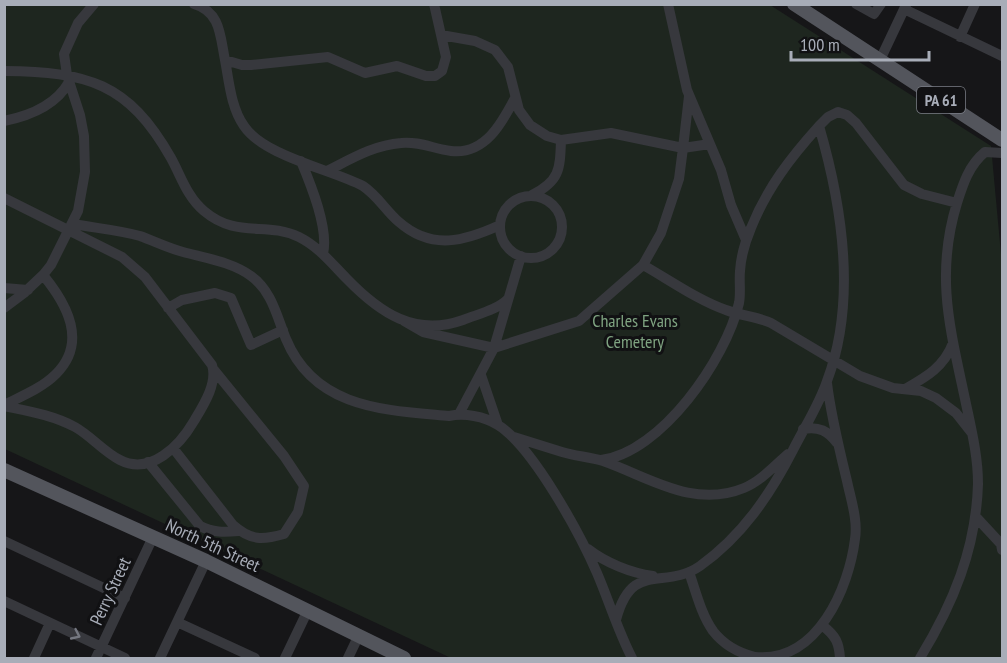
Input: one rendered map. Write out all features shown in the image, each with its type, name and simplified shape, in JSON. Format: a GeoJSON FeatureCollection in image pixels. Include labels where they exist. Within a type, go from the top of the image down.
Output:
{"type":"FeatureCollection","features":[{"type":"Feature","properties":{"kind":"main road","name":"PA 61"},"geometry":{"type":"LineString","coordinates":[[794,4],[1002,140]]}},
{"type":"Feature","properties":{"kind":"main road","name":"North 5th Street"},"geometry":{"type":"LineString","coordinates":[[4,470],[206,561],[404,658]]}},
{"type":"Feature","properties":{"kind":"street"},"geometry":{"type":"LineString","coordinates":[[4,308],[28,290],[51,265],[70,227],[82,193],[85,154],[80,115],[68,79],[64,54],[78,23],[94,4]]}},
{"type":"Feature","properties":{"kind":"street"},"geometry":{"type":"LineString","coordinates":[[194,4],[213,15],[235,104],[244,126],[262,143],[369,190],[399,223],[425,238],[464,240],[500,225]]}},
{"type":"Feature","properties":{"kind":"street"},"geometry":{"type":"LineString","coordinates":[[225,60],[251,65],[328,57],[365,73],[397,66],[431,76],[439,74],[445,65],[446,57],[434,4]]}},
{"type":"Feature","properties":{"kind":"street"},"geometry":{"type":"LineString","coordinates":[[668,4],[689,95],[721,170],[731,206],[746,240]]}},
{"type":"Feature","properties":{"kind":"street"},"geometry":{"type":"LineString","coordinates":[[856,4],[874,14],[881,4]]}},
{"type":"Feature","properties":{"kind":"street"},"geometry":{"type":"LineString","coordinates":[[960,37],[975,4]]}},
{"type":"Feature","properties":{"kind":"street"},"geometry":{"type":"LineString","coordinates":[[880,60],[905,6],[960,37],[1002,57]]}},
{"type":"Feature","properties":{"kind":"street"},"geometry":{"type":"LineString","coordinates":[[441,35],[475,41],[495,50],[508,67],[519,111],[534,129],[547,136],[561,140],[611,133],[683,148],[710,144]]}},
{"type":"Feature","properties":{"kind":"street"},"geometry":{"type":"LineString","coordinates":[[4,71],[46,72],[68,79],[94,82],[112,90],[134,107],[170,156],[191,197],[203,211],[214,219],[232,227],[291,234],[305,240],[383,310],[423,332],[494,348],[579,321],[643,265],[661,233],[679,179],[689,95]]}},
{"type":"Feature","properties":{"kind":"street"},"geometry":{"type":"LineString","coordinates":[[4,121],[41,109],[66,88],[68,79]]}},
{"type":"Feature","properties":{"kind":"street"},"geometry":{"type":"LineString","coordinates":[[327,171],[365,152],[389,144],[423,143],[452,151],[473,148],[500,126],[515,98]]}},
{"type":"Feature","properties":{"kind":"street"},"geometry":{"type":"LineString","coordinates":[[601,460],[620,456],[644,443],[685,403],[711,368],[736,313],[740,297],[741,260],[746,240],[768,191],[792,157],[819,126],[834,114],[838,112],[847,115],[856,123],[904,185],[922,194],[957,204]]}},
{"type":"Feature","properties":{"kind":"street"},"geometry":{"type":"LineString","coordinates":[[616,620],[621,604],[631,589],[644,581],[689,572],[715,554],[743,527],[768,494],[827,383],[834,361],[843,298],[843,252],[835,194],[819,126]]}},
{"type":"Feature","properties":{"kind":"street"},"geometry":{"type":"LineString","coordinates":[[532,195],[543,198],[556,208],[562,223],[562,234],[550,252],[531,258],[521,256],[506,245],[501,236],[502,214],[508,205],[549,185],[559,171],[561,140]]}},
{"type":"Feature","properties":{"kind":"street"},"geometry":{"type":"LineString","coordinates":[[920,658],[956,590],[969,554],[976,518],[978,473],[973,435],[947,309],[946,260],[949,233],[968,174],[985,152],[1002,153]]}},
{"type":"Feature","properties":{"kind":"street"},"geometry":{"type":"LineString","coordinates":[[301,161],[316,203],[324,238],[323,254]]}},
{"type":"Feature","properties":{"kind":"street"},"geometry":{"type":"LineString","coordinates":[[4,198],[70,227],[134,266],[278,448],[304,486],[298,512],[284,534],[262,540],[240,531],[173,448]]}},
{"type":"Feature","properties":{"kind":"street"},"geometry":{"type":"LineString","coordinates":[[70,227],[139,236],[237,268],[256,280],[269,296],[292,351],[315,380],[350,401],[379,409],[449,417],[459,414],[490,420],[498,425],[525,450],[583,544],[598,574],[632,658]]}},
{"type":"Feature","properties":{"kind":"street"},"geometry":{"type":"LineString","coordinates":[[459,414],[494,348],[521,256]]}},
{"type":"Feature","properties":{"kind":"street"},"geometry":{"type":"LineString","coordinates":[[643,265],[713,305],[736,313],[759,317],[771,323],[848,370],[871,381],[921,391],[936,398],[956,413],[973,435]]}},
{"type":"Feature","properties":{"kind":"street"},"geometry":{"type":"LineString","coordinates":[[4,405],[33,391],[52,377],[68,355],[72,341],[69,316],[53,287],[43,275]]}},
{"type":"Feature","properties":{"kind":"street"},"geometry":{"type":"LineString","coordinates":[[4,288],[28,290]]}},
{"type":"Feature","properties":{"kind":"street"},"geometry":{"type":"LineString","coordinates":[[168,308],[182,300],[215,293],[231,298],[251,345],[283,330]]}},
{"type":"Feature","properties":{"kind":"street"},"geometry":{"type":"LineString","coordinates":[[404,321],[421,326],[452,324],[489,311],[508,299]]}},
{"type":"Feature","properties":{"kind":"street"},"geometry":{"type":"LineString","coordinates":[[905,389],[926,378],[941,366],[953,343]]}},
{"type":"Feature","properties":{"kind":"street"},"geometry":{"type":"LineString","coordinates":[[4,405],[32,412],[78,429],[120,460],[141,464],[162,456],[173,448],[189,429],[210,388],[214,370]]}},
{"type":"Feature","properties":{"kind":"street"},"geometry":{"type":"LineString","coordinates":[[481,375],[498,425]]}},
{"type":"Feature","properties":{"kind":"street"},"geometry":{"type":"LineString","coordinates":[[689,572],[709,624],[728,645],[743,654],[775,658],[788,654],[806,644],[823,626],[834,609],[844,586],[855,538],[855,518],[830,408],[827,383]]}},
{"type":"Feature","properties":{"kind":"street"},"geometry":{"type":"LineString","coordinates":[[32,412],[33,391]]}},
{"type":"Feature","properties":{"kind":"street"},"geometry":{"type":"LineString","coordinates":[[804,429],[824,431],[839,446]]}},
{"type":"Feature","properties":{"kind":"street"},"geometry":{"type":"LineString","coordinates":[[512,436],[562,452],[601,460],[681,492],[706,495],[745,487],[761,478],[793,450]]}},
{"type":"Feature","properties":{"kind":"street"},"geometry":{"type":"LineString","coordinates":[[148,462],[200,526],[224,533],[240,531]]}},
{"type":"Feature","properties":{"kind":"street"},"geometry":{"type":"LineString","coordinates":[[976,518],[1001,544],[1002,550]]}},
{"type":"Feature","properties":{"kind":"street","name":"Perry Street"},"geometry":{"type":"LineString","coordinates":[[96,658],[153,537]]}},
{"type":"Feature","properties":{"kind":"street"},"geometry":{"type":"LineString","coordinates":[[4,541],[125,598]]}},
{"type":"Feature","properties":{"kind":"street"},"geometry":{"type":"LineString","coordinates":[[583,544],[597,556],[610,562],[636,572],[659,577]]}},
{"type":"Feature","properties":{"kind":"street"},"geometry":{"type":"LineString","coordinates":[[160,658],[206,561]]}},
{"type":"Feature","properties":{"kind":"street"},"geometry":{"type":"LineString","coordinates":[[4,601],[125,658]]}},
{"type":"Feature","properties":{"kind":"street"},"geometry":{"type":"LineString","coordinates":[[285,658],[308,610]]}},
{"type":"Feature","properties":{"kind":"street"},"geometry":{"type":"LineString","coordinates":[[177,622],[255,658]]}},
{"type":"Feature","properties":{"kind":"street"},"geometry":{"type":"LineString","coordinates":[[34,658],[50,623]]}},
{"type":"Feature","properties":{"kind":"street"},"geometry":{"type":"LineString","coordinates":[[823,626],[835,636],[840,658]]}},
{"type":"Feature","properties":{"kind":"street"},"geometry":{"type":"LineString","coordinates":[[348,658],[358,637]]}},
{"type":"Feature","properties":{"kind":"green space","name":"Charles Evans Cemetery"},"geometry":{"type":"Polygon","coordinates":[[[5,5],[770,5],[991,146],[1002,265],[1002,658],[451,658],[5,449],[5,5]]]}}]}
